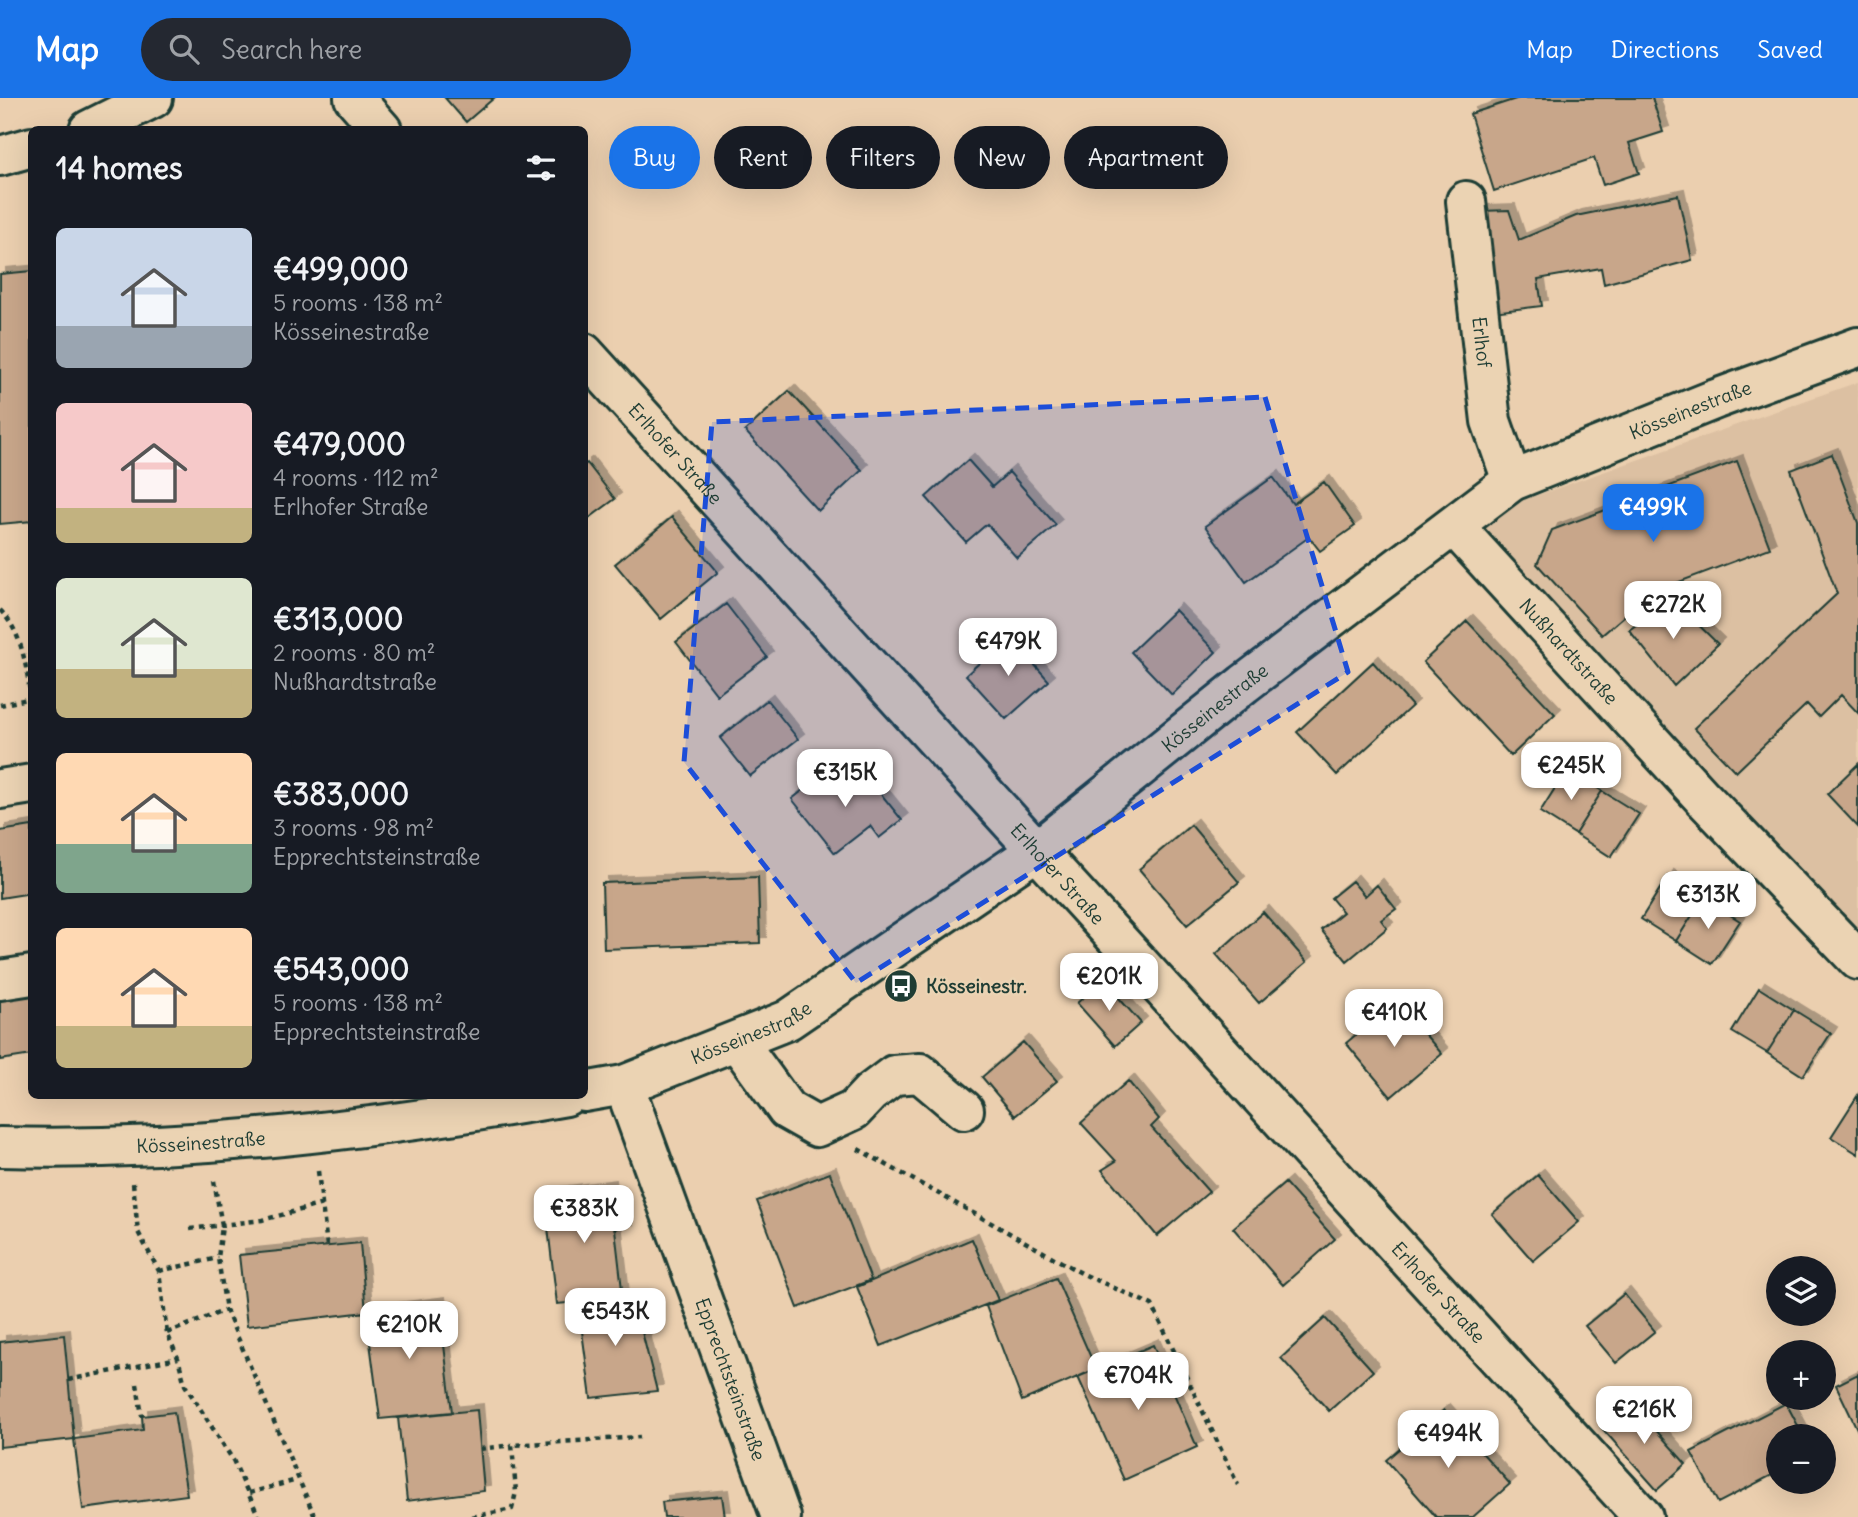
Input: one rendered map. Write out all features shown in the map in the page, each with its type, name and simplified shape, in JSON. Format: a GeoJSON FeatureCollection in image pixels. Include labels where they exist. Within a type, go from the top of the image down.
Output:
{"type":"FeatureCollection","features":[{"type":"Feature","properties":{"kind":"street"},"geometry":{"type":"LineString","coordinates":[[97,126],[153,98]]}},
{"type":"Feature","properties":{"kind":"street"},"geometry":{"type":"LineString","coordinates":[[354,98],[378,126]]}},
{"type":"Feature","properties":{"kind":"street"},"geometry":{"type":"LineString","coordinates":[[0,156],[28,148]]}},
{"type":"Feature","properties":{"kind":"street","name":"Erlhof"},"geometry":{"type":"LineString","coordinates":[[1466,201],[1491,421],[1512,481]]}},
{"type":"Feature","properties":{"kind":"street","name":"Kösseinestraße"},"geometry":{"type":"LineString","coordinates":[[588,1091],[624,1085],[788,1020],[1036,851],[1244,684],[1512,481],[1716,399],[1858,347]]}},
{"type":"Feature","properties":{"kind":"street","name":"Erlhofer Straße"},"geometry":{"type":"LineString","coordinates":[[588,356],[1643,1517]]}},
{"type":"Feature","properties":{"kind":"street","name":"Nußhardtstraße"},"geometry":{"type":"LineString","coordinates":[[1454,526],[1702,797],[1858,960]]}},
{"type":"Feature","properties":{"kind":"street"},"geometry":{"type":"LineString","coordinates":[[0,789],[28,785]]}},
{"type":"Feature","properties":{"kind":"street"},"geometry":{"type":"LineString","coordinates":[[0,980],[28,976]]}},
{"type":"Feature","properties":{"kind":"street"},"geometry":{"type":"LineString","coordinates":[[737,1041],[787,1110],[817,1127],[854,1110],[870,1093],[894,1075],[920,1073],[964,1110]]}},
{"type":"Feature","properties":{"kind":"street","name":"Epprechtsteinstraße"},"geometry":{"type":"LineString","coordinates":[[624,1085],[781,1517]]}},
{"type":"Feature","properties":{"kind":"street","name":"Kösseinestraße"},"geometry":{"type":"LineString","coordinates":[[0,1147],[130,1148],[208,1143],[412,1108],[528,1099]]}},
{"type":"Feature","properties":{"kind":"path"},"geometry":{"type":"LineString","coordinates":[[0,610],[11,621],[24,655],[28,680]]}},
{"type":"Feature","properties":{"kind":"path"},"geometry":{"type":"LineString","coordinates":[[0,705],[28,699]]}},
{"type":"Feature","properties":{"kind":"path"},"geometry":{"type":"LineString","coordinates":[[817,1127],[1083,1274],[1152,1305],[1238,1485]]}},
{"type":"Feature","properties":{"kind":"path"},"geometry":{"type":"LineString","coordinates":[[208,1143],[222,1226],[218,1258],[226,1310],[315,1517]]}},
{"type":"Feature","properties":{"kind":"path"},"geometry":{"type":"LineString","coordinates":[[130,1148],[138,1232],[159,1272],[166,1333],[178,1358],[185,1385],[233,1460],[259,1517]]}},
{"type":"Feature","properties":{"kind":"path"},"geometry":{"type":"LineString","coordinates":[[190,1229],[262,1220],[323,1204],[327,1247]]}},
{"type":"Feature","properties":{"kind":"path"},"geometry":{"type":"LineString","coordinates":[[159,1272],[218,1258]]}},
{"type":"Feature","properties":{"kind":"path"},"geometry":{"type":"LineString","coordinates":[[166,1333],[226,1310]]}},
{"type":"Feature","properties":{"kind":"path"},"geometry":{"type":"LineString","coordinates":[[68,1380],[178,1358]]}},
{"type":"Feature","properties":{"kind":"path"},"geometry":{"type":"LineString","coordinates":[[137,1384],[142,1416]]}},
{"type":"Feature","properties":{"kind":"path"},"geometry":{"type":"LineString","coordinates":[[480,1449],[640,1437]]}},
{"type":"Feature","properties":{"kind":"path"},"geometry":{"type":"LineString","coordinates":[[472,1517],[512,1509],[516,1492],[512,1445]]}},
{"type":"Feature","properties":{"kind":"path"},"geometry":{"type":"LineString","coordinates":[[248,1493],[297,1480]]}},
{"type":"Feature","properties":{"kind":"highlighted area"},"geometry":{"type":"Polygon","coordinates":[[[1265,397],[1348,672],[856,983],[684,762],[712,422],[1265,397]]]}},
{"type":"Feature","properties":{"kind":"shaded area"},"geometry":{"type":"Polygon","coordinates":[[[1858,382],[1858,938],[1473,518],[1858,382]]]}},
{"type":"Feature","properties":{"kind":"building"},"geometry":{"type":"Polygon","coordinates":[[[445,98],[494,98],[466,122],[445,98]]]}},
{"type":"Feature","properties":{"kind":"building"},"geometry":{"type":"Polygon","coordinates":[[[1519,98],[1652,98],[1663,132],[1629,143],[1639,173],[1603,185],[1594,158],[1494,191],[1470,114],[1519,98]]]}},
{"type":"Feature","properties":{"kind":"building"},"geometry":{"type":"Polygon","coordinates":[[[1678,195],[1692,260],[1604,284],[1601,268],[1538,279],[1542,306],[1493,312],[1481,211],[1509,210],[1519,240],[1576,216],[1678,195]]]}},
{"type":"Feature","properties":{"kind":"building"},"geometry":{"type":"Polygon","coordinates":[[[28,271],[28,521],[0,524],[0,274],[28,271]]]}},
{"type":"Feature","properties":{"kind":"building"},"geometry":{"type":"Polygon","coordinates":[[[789,391],[862,470],[818,511],[745,431],[789,391]]]}},
{"type":"Feature","properties":{"kind":"building"},"geometry":{"type":"Polygon","coordinates":[[[1832,454],[1858,523],[1858,713],[1841,695],[1819,717],[1807,704],[1736,772],[1694,728],[1837,594],[1791,470],[1832,454]]]}},
{"type":"Feature","properties":{"kind":"building"},"geometry":{"type":"Polygon","coordinates":[[[968,460],[992,487],[1009,472],[1056,525],[1017,558],[987,524],[966,542],[926,497],[968,460]]]}},
{"type":"Feature","properties":{"kind":"building"},"geometry":{"type":"Polygon","coordinates":[[[1737,461],[1770,548],[1652,592],[1602,635],[1537,564],[1552,530],[1737,461]]]}},
{"type":"Feature","properties":{"kind":"building"},"geometry":{"type":"Polygon","coordinates":[[[588,464],[615,499],[588,519],[588,464]]]}},
{"type":"Feature","properties":{"kind":"building"},"geometry":{"type":"Polygon","coordinates":[[[1273,477],[1293,504],[1324,482],[1355,526],[1320,551],[1309,537],[1246,582],[1205,526],[1273,477]]]}},
{"type":"Feature","properties":{"kind":"building"},"geometry":{"type":"Polygon","coordinates":[[[672,517],[718,572],[661,619],[615,564],[672,517]]]}},
{"type":"Feature","properties":{"kind":"building"},"geometry":{"type":"Polygon","coordinates":[[[1672,599],[1718,644],[1674,686],[1629,630],[1672,599]]]}},
{"type":"Feature","properties":{"kind":"building"},"geometry":{"type":"Polygon","coordinates":[[[726,604],[767,657],[717,695],[676,642],[726,604]]]}},
{"type":"Feature","properties":{"kind":"building"},"geometry":{"type":"Polygon","coordinates":[[[1175,610],[1216,652],[1172,695],[1131,652],[1175,610]]]}},
{"type":"Feature","properties":{"kind":"building"},"geometry":{"type":"Polygon","coordinates":[[[1467,621],[1555,714],[1511,756],[1423,662],[1467,621]]]}},
{"type":"Feature","properties":{"kind":"building"},"geometry":{"type":"Polygon","coordinates":[[[1009,636],[1049,681],[1006,719],[966,675],[1009,636]]]}},
{"type":"Feature","properties":{"kind":"building"},"geometry":{"type":"Polygon","coordinates":[[[1373,662],[1412,706],[1337,775],[1297,732],[1373,662]]]}},
{"type":"Feature","properties":{"kind":"building"},"geometry":{"type":"Polygon","coordinates":[[[767,700],[798,739],[750,776],[720,738],[767,700]]]}},
{"type":"Feature","properties":{"kind":"building"},"geometry":{"type":"Polygon","coordinates":[[[1858,764],[1858,827],[1827,794],[1858,764]]]}},
{"type":"Feature","properties":{"kind":"building"},"geometry":{"type":"Polygon","coordinates":[[[835,765],[855,790],[869,779],[902,820],[879,838],[870,826],[835,853],[792,799],[835,765]]]}},
{"type":"Feature","properties":{"kind":"building"},"geometry":{"type":"Polygon","coordinates":[[[1567,769],[1602,791],[1575,834],[1540,812],[1567,769]]]}},
{"type":"Feature","properties":{"kind":"building"},"geometry":{"type":"Polygon","coordinates":[[[1602,791],[1639,814],[1611,857],[1575,834],[1602,791]]]}},
{"type":"Feature","properties":{"kind":"building"},"geometry":{"type":"Polygon","coordinates":[[[1191,825],[1239,882],[1187,925],[1139,869],[1191,825]]]}},
{"type":"Feature","properties":{"kind":"building"},"geometry":{"type":"Polygon","coordinates":[[[28,827],[28,894],[0,898],[0,831],[28,827]]]}},
{"type":"Feature","properties":{"kind":"building"},"geometry":{"type":"Polygon","coordinates":[[[1668,876],[1703,898],[1676,941],[1641,919],[1668,876]]]}},
{"type":"Feature","properties":{"kind":"building"},"geometry":{"type":"Polygon","coordinates":[[[758,877],[760,943],[604,949],[602,883],[758,877]]]}},
{"type":"Feature","properties":{"kind":"building"},"geometry":{"type":"Polygon","coordinates":[[[1352,881],[1365,896],[1377,885],[1396,909],[1381,920],[1387,928],[1347,961],[1321,930],[1343,912],[1331,898],[1352,881]]]}},
{"type":"Feature","properties":{"kind":"building"},"geometry":{"type":"Polygon","coordinates":[[[1703,898],[1740,921],[1712,964],[1676,941],[1703,898]]]}},
{"type":"Feature","properties":{"kind":"building"},"geometry":{"type":"Polygon","coordinates":[[[1263,912],[1307,962],[1259,1003],[1216,954],[1263,912]]]}},
{"type":"Feature","properties":{"kind":"building"},"geometry":{"type":"Polygon","coordinates":[[[1103,980],[1141,1023],[1115,1046],[1077,1003],[1103,980]]]}},
{"type":"Feature","properties":{"kind":"building"},"geometry":{"type":"Polygon","coordinates":[[[1759,988],[1794,1010],[1767,1053],[1732,1032],[1759,988]]]}},
{"type":"Feature","properties":{"kind":"building"},"geometry":{"type":"Polygon","coordinates":[[[28,990],[28,1056],[0,1060],[0,994],[28,990]]]}},
{"type":"Feature","properties":{"kind":"building"},"geometry":{"type":"Polygon","coordinates":[[[1396,1001],[1442,1054],[1391,1097],[1346,1043],[1396,1001]]]}},
{"type":"Feature","properties":{"kind":"building"},"geometry":{"type":"Polygon","coordinates":[[[1794,1010],[1831,1033],[1803,1076],[1767,1053],[1794,1010]]]}},
{"type":"Feature","properties":{"kind":"building"},"geometry":{"type":"Polygon","coordinates":[[[1023,1042],[1057,1081],[1015,1116],[982,1077],[1023,1042]]]}},
{"type":"Feature","properties":{"kind":"building"},"geometry":{"type":"Polygon","coordinates":[[[1128,1081],[1159,1119],[1151,1127],[1209,1192],[1157,1236],[1102,1170],[1116,1161],[1081,1123],[1128,1081]]]}},
{"type":"Feature","properties":{"kind":"building"},"geometry":{"type":"Polygon","coordinates":[[[1858,1095],[1858,1154],[1831,1137],[1858,1095]]]}},
{"type":"Feature","properties":{"kind":"building"},"geometry":{"type":"Polygon","coordinates":[[[830,1173],[871,1280],[798,1308],[757,1201],[830,1173]]]}},
{"type":"Feature","properties":{"kind":"building"},"geometry":{"type":"Polygon","coordinates":[[[1538,1175],[1579,1222],[1533,1261],[1492,1214],[1538,1175]]]}},
{"type":"Feature","properties":{"kind":"building"},"geometry":{"type":"Polygon","coordinates":[[[1285,1183],[1335,1239],[1283,1285],[1233,1228],[1285,1183]]]}},
{"type":"Feature","properties":{"kind":"building"},"geometry":{"type":"Polygon","coordinates":[[[610,1186],[623,1298],[557,1304],[544,1194],[610,1186]]]}},
{"type":"Feature","properties":{"kind":"building"},"geometry":{"type":"Polygon","coordinates":[[[972,1239],[998,1300],[881,1346],[857,1287],[972,1239]]]}},
{"type":"Feature","properties":{"kind":"building"},"geometry":{"type":"Polygon","coordinates":[[[360,1243],[366,1312],[247,1326],[239,1255],[360,1243]]]}},
{"type":"Feature","properties":{"kind":"building"},"geometry":{"type":"Polygon","coordinates":[[[1056,1278],[1096,1369],[1022,1401],[986,1306],[1056,1278]]]}},
{"type":"Feature","properties":{"kind":"building"},"geometry":{"type":"Polygon","coordinates":[[[1624,1294],[1655,1331],[1616,1363],[1585,1326],[1624,1294]]]}},
{"type":"Feature","properties":{"kind":"building"},"geometry":{"type":"Polygon","coordinates":[[[636,1298],[657,1391],[591,1398],[578,1302],[636,1298]]]}},
{"type":"Feature","properties":{"kind":"building"},"geometry":{"type":"Polygon","coordinates":[[[439,1303],[452,1412],[380,1419],[366,1312],[439,1303]]]}},
{"type":"Feature","properties":{"kind":"building"},"geometry":{"type":"Polygon","coordinates":[[[1325,1318],[1373,1371],[1329,1411],[1281,1358],[1325,1318]]]}},
{"type":"Feature","properties":{"kind":"building"},"geometry":{"type":"Polygon","coordinates":[[[64,1335],[74,1439],[0,1447],[0,1342],[64,1335]]]}},
{"type":"Feature","properties":{"kind":"building"},"geometry":{"type":"Polygon","coordinates":[[[1153,1345],[1197,1447],[1124,1480],[1078,1377],[1153,1345]]]}},
{"type":"Feature","properties":{"kind":"building"},"geometry":{"type":"Polygon","coordinates":[[[1858,1374],[1858,1431],[1836,1385],[1858,1374]]]}},
{"type":"Feature","properties":{"kind":"building"},"geometry":{"type":"Polygon","coordinates":[[[1630,1401],[1686,1464],[1657,1490],[1601,1427],[1630,1401]]]}},
{"type":"Feature","properties":{"kind":"building"},"geometry":{"type":"Polygon","coordinates":[[[477,1410],[484,1491],[407,1501],[398,1418],[477,1410]]]}},
{"type":"Feature","properties":{"kind":"building"},"geometry":{"type":"Polygon","coordinates":[[[1444,1410],[1510,1484],[1473,1517],[1436,1517],[1386,1460],[1444,1410]]]}},
{"type":"Feature","properties":{"kind":"building"},"geometry":{"type":"Polygon","coordinates":[[[1772,1410],[1790,1410],[1797,1424],[1766,1424],[1766,1478],[1718,1503],[1691,1452],[1772,1410]]]}},
{"type":"Feature","properties":{"kind":"building"},"geometry":{"type":"Polygon","coordinates":[[[174,1412],[187,1495],[83,1509],[74,1439],[143,1430],[142,1416],[174,1412]]]}},
{"type":"Feature","properties":{"kind":"building"},"geometry":{"type":"Polygon","coordinates":[[[722,1496],[725,1517],[664,1517],[662,1502],[722,1496]]]}},
{"type":"Feature","properties":{"kind":"place","name":"Kösseinestr."},"geometry":{"type":"Point","coordinates":[901,986]}}]}
